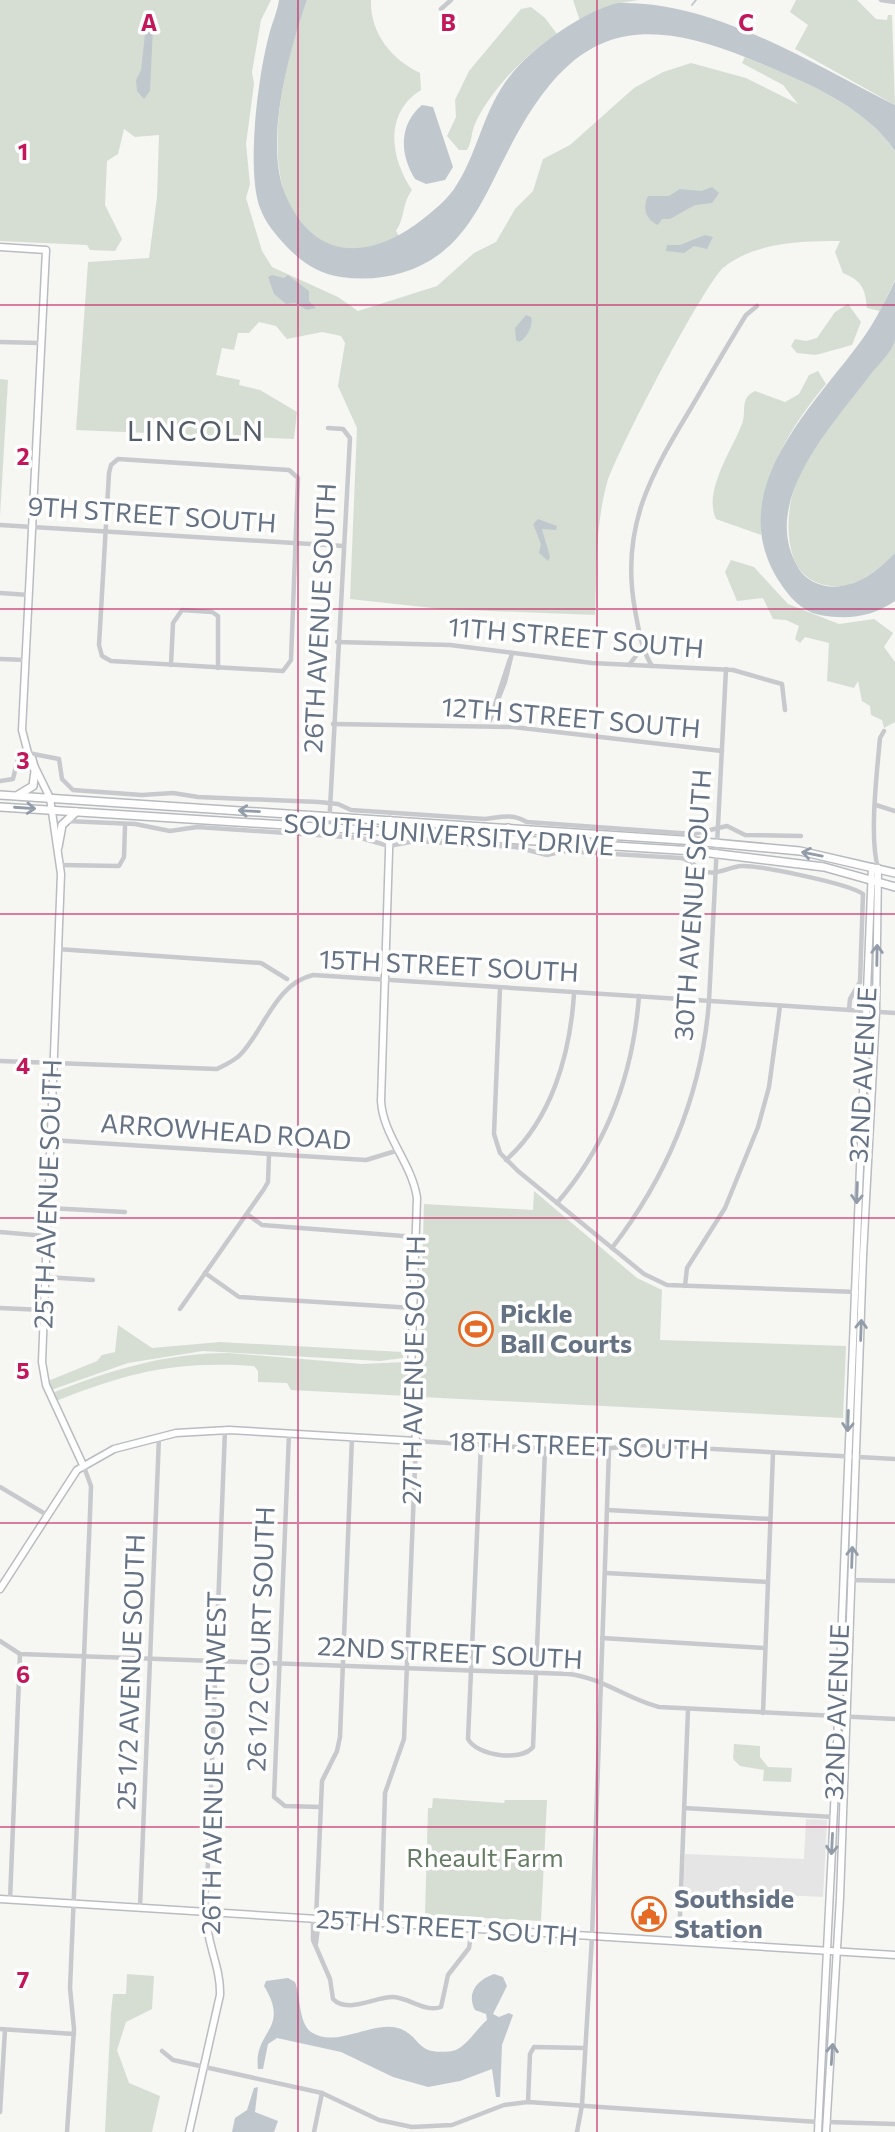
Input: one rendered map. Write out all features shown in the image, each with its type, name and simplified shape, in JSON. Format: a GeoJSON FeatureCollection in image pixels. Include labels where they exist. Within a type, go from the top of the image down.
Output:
{"type":"FeatureCollection","features":[{"type":"Feature","properties":{"kind":"main road"},"geometry":{"type":"LineString","coordinates":[[0,247],[46,250],[22,730],[35,771],[33,786],[16,796]]}},
{"type":"Feature","properties":{"kind":"main road"},"geometry":{"type":"LineString","coordinates":[[30,756],[50,798]]}},
{"type":"Feature","properties":{"kind":"main road","name":"SOUTH UNIVERSITY DRIVE"},"geometry":{"type":"LineString","coordinates":[[0,795],[590,833],[718,844],[800,852],[895,873]]}},
{"type":"Feature","properties":{"kind":"main road","name":"25TH AVENUE SOUTH"},"geometry":{"type":"LineString","coordinates":[[50,798],[60,865],[42,1362],[46,1385],[83,1465]]}},
{"type":"Feature","properties":{"kind":"main road"},"geometry":{"type":"LineString","coordinates":[[118,814],[125,810],[156,812],[166,806]]}},
{"type":"Feature","properties":{"kind":"main road","name":"SOUTH UNIVERSITY DRIVE"},"geometry":{"type":"LineString","coordinates":[[0,807],[717,854],[824,867],[895,887]]}},
{"type":"Feature","properties":{"kind":"main road"},"geometry":{"type":"LineString","coordinates":[[171,817],[176,811],[202,812],[211,809]]}},
{"type":"Feature","properties":{"kind":"main road"},"geometry":{"type":"LineString","coordinates":[[58,847],[65,821],[76,812]]}},
{"type":"Feature","properties":{"kind":"main road","name":"27TH AVENUE SOUTH"},"geometry":{"type":"LineString","coordinates":[[390,820],[381,1106],[416,1187],[411,1384],[416,1416],[416,1441]]}},
{"type":"Feature","properties":{"kind":"main road"},"geometry":{"type":"LineString","coordinates":[[468,836],[480,832],[500,833],[508,828]]}},
{"type":"Feature","properties":{"kind":"main road"},"geometry":{"type":"LineString","coordinates":[[545,841],[550,835],[582,837],[590,833]]}},
{"type":"Feature","properties":{"kind":"main road","name":"32ND AVENUE"},"geometry":{"type":"LineString","coordinates":[[822,2132],[827,2122],[847,1718],[862,1293],[876,1012],[875,868]]}},
{"type":"Feature","properties":{"kind":"main road","name":"32ND AVENUE"},"geometry":{"type":"LineString","coordinates":[[822,2132],[818,2122],[833,1817],[853,1292],[875,881]]}},
{"type":"Feature","properties":{"kind":"main road","name":"18TH STREET SOUTH"},"geometry":{"type":"LineString","coordinates":[[0,1589],[47,1515],[83,1465],[114,1449],[159,1436],[225,1430],[416,1441]]}},
{"type":"Feature","properties":{"kind":"main road","name":"25TH STREET SOUTH"},"geometry":{"type":"LineString","coordinates":[[0,1899],[895,1955]]}},
{"type":"Feature","properties":{"kind":"main road","name":"26TH AVENUE SOUTHWEST"},"geometry":{"type":"LineString","coordinates":[[189,2132],[220,1989],[219,1973],[208,1944],[206,1913]]}},
{"type":"Feature","properties":{"kind":"main road"},"geometry":{"type":"LineString","coordinates":[[819,2104],[827,2122]]}},
{"type":"Feature","properties":{"kind":"street"},"geometry":{"type":"LineString","coordinates":[[441,9],[451,0]]}},
{"type":"Feature","properties":{"kind":"street"},"geometry":{"type":"LineString","coordinates":[[881,0],[895,2]]}},
{"type":"Feature","properties":{"kind":"street"},"geometry":{"type":"LineString","coordinates":[[652,666],[642,648],[631,564],[639,506],[664,452],[746,315],[757,306]]}},
{"type":"Feature","properties":{"kind":"street"},"geometry":{"type":"LineString","coordinates":[[0,342],[41,344]]}},
{"type":"Feature","properties":{"kind":"street","name":"26TH AVENUE SOUTH"},"geometry":{"type":"LineString","coordinates":[[328,428],[343,429],[350,438],[329,827]]}},
{"type":"Feature","properties":{"kind":"street"},"geometry":{"type":"LineString","coordinates":[[118,459],[289,470],[299,482],[289,665],[279,672],[111,662],[102,656],[99,645],[105,531],[111,465],[118,459]]}},
{"type":"Feature","properties":{"kind":"street","name":"9TH STREET SOUTH"},"geometry":{"type":"LineString","coordinates":[[0,525],[343,546]]}},
{"type":"Feature","properties":{"kind":"street"},"geometry":{"type":"LineString","coordinates":[[0,593],[29,595]]}},
{"type":"Feature","properties":{"kind":"street"},"geometry":{"type":"LineString","coordinates":[[170,665],[177,614],[192,611],[212,612],[218,616],[218,668]]}},
{"type":"Feature","properties":{"kind":"street","name":"11TH STREET SOUTH"},"geometry":{"type":"LineString","coordinates":[[337,642],[450,645],[511,656],[726,669],[782,684],[785,710]]}},
{"type":"Feature","properties":{"kind":"street"},"geometry":{"type":"LineString","coordinates":[[629,665],[642,648]]}},
{"type":"Feature","properties":{"kind":"street"},"geometry":{"type":"LineString","coordinates":[[488,726],[505,682],[511,656]]}},
{"type":"Feature","properties":{"kind":"street"},"geometry":{"type":"LineString","coordinates":[[0,659],[26,660]]}},
{"type":"Feature","properties":{"kind":"street","name":"30TH AVENUE SOUTH"},"geometry":{"type":"LineString","coordinates":[[612,1248],[652,1189],[683,1124],[696,1086],[709,1001],[726,669]]}},
{"type":"Feature","properties":{"kind":"street","name":"12TH STREET SOUTH"},"geometry":{"type":"LineString","coordinates":[[333,724],[488,726],[722,751]]}},
{"type":"Feature","properties":{"kind":"street","name":"32ND AVENUE"},"geometry":{"type":"LineString","coordinates":[[875,868],[880,738],[884,731]]}},
{"type":"Feature","properties":{"kind":"street"},"geometry":{"type":"LineString","coordinates":[[0,780],[13,779],[18,758],[30,756],[59,759],[62,779],[73,790],[142,795],[167,792],[203,798],[329,803],[351,810],[485,819],[508,816],[527,822],[693,834],[727,826],[745,835],[801,836]]}},
{"type":"Feature","properties":{"kind":"street"},"geometry":{"type":"LineString","coordinates":[[166,806],[167,792]]}},
{"type":"Feature","properties":{"kind":"street"},"geometry":{"type":"LineString","coordinates":[[876,805],[895,811]]}},
{"type":"Feature","properties":{"kind":"street"},"geometry":{"type":"LineString","coordinates":[[508,816],[508,828]]}},
{"type":"Feature","properties":{"kind":"street"},"geometry":{"type":"LineString","coordinates":[[65,821],[125,826],[135,824],[170,831],[197,827],[361,838],[389,846],[415,841],[516,847],[544,855],[563,850],[681,858],[690,859],[703,871],[746,866],[798,875],[861,892],[860,982],[850,999],[849,1010]]}},
{"type":"Feature","properties":{"kind":"street"},"geometry":{"type":"LineString","coordinates":[[60,865],[119,866],[124,858],[125,826]]}},
{"type":"Feature","properties":{"kind":"street"},"geometry":{"type":"LineString","coordinates":[[544,855],[545,841]]}},
{"type":"Feature","properties":{"kind":"street"},"geometry":{"type":"LineString","coordinates":[[57,949],[261,963],[287,979]]}},
{"type":"Feature","properties":{"kind":"street","name":"15TH STREET SOUTH"},"geometry":{"type":"LineString","coordinates":[[0,1062],[217,1069],[240,1055],[279,999],[300,978],[313,975],[895,1013]]}},
{"type":"Feature","properties":{"kind":"street"},"geometry":{"type":"LineString","coordinates":[[500,988],[494,1134],[506,1160],[557,1203],[655,1280],[685,1286],[862,1293]]}},
{"type":"Feature","properties":{"kind":"street"},"geometry":{"type":"LineString","coordinates":[[506,1160],[537,1122],[556,1085],[572,1023],[574,993]]}},
{"type":"Feature","properties":{"kind":"street"},"geometry":{"type":"LineString","coordinates":[[557,1203],[586,1166],[619,1100],[630,1064],[639,996]]}},
{"type":"Feature","properties":{"kind":"street"},"geometry":{"type":"LineString","coordinates":[[685,1286],[687,1269],[725,1208],[758,1127],[769,1087],[780,1006]]}},
{"type":"Feature","properties":{"kind":"street","name":"ARROWHEAD ROAD"},"geometry":{"type":"LineString","coordinates":[[49,1140],[366,1160],[399,1150]]}},
{"type":"Feature","properties":{"kind":"street"},"geometry":{"type":"LineString","coordinates":[[180,1309],[268,1182],[269,1154]]}},
{"type":"Feature","properties":{"kind":"street"},"geometry":{"type":"LineString","coordinates":[[46,1208],[125,1213]]}},
{"type":"Feature","properties":{"kind":"street"},"geometry":{"type":"LineString","coordinates":[[247,1214],[262,1225],[416,1237]]}},
{"type":"Feature","properties":{"kind":"street"},"geometry":{"type":"LineString","coordinates":[[0,1232],[45,1236]]}},
{"type":"Feature","properties":{"kind":"street"},"geometry":{"type":"LineString","coordinates":[[205,1273],[239,1297],[413,1308]]}},
{"type":"Feature","properties":{"kind":"street"},"geometry":{"type":"LineString","coordinates":[[44,1277],[93,1280]]}},
{"type":"Feature","properties":{"kind":"street"},"geometry":{"type":"LineString","coordinates":[[0,1308],[43,1310]]}},
{"type":"Feature","properties":{"kind":"street","name":"26TH AVENUE SOUTHWEST"},"geometry":{"type":"LineString","coordinates":[[206,1913],[225,1430]]}},
{"type":"Feature","properties":{"kind":"street","name":"26 1/2 COURT SOUTH"},"geometry":{"type":"LineString","coordinates":[[289,1433],[274,1797],[285,1806],[321,1807]]}},
{"type":"Feature","properties":{"kind":"street","name":"25 1/2 AVENUE SOUTH"},"geometry":{"type":"LineString","coordinates":[[140,1908],[159,1436]]}},
{"type":"Feature","properties":{"kind":"street"},"geometry":{"type":"LineString","coordinates":[[352,1437],[339,1744],[321,1781],[316,1944],[337,2003],[347,2006],[398,1997],[432,2010],[443,2003],[448,1975],[470,1948],[472,1929]]}},
{"type":"Feature","properties":{"kind":"street","name":"18TH STREET SOUTH"},"geometry":{"type":"LineString","coordinates":[[416,1441],[610,1450],[640,1445],[847,1458],[895,1458]]}},
{"type":"Feature","properties":{"kind":"street","name":"27TH AVENUE SOUTH"},"geometry":{"type":"LineString","coordinates":[[381,1924],[385,1793],[388,1776],[402,1750],[416,1441]]}},
{"type":"Feature","properties":{"kind":"street"},"geometry":{"type":"LineString","coordinates":[[481,1444],[469,1735],[473,1748],[481,1752],[522,1755],[528,1753],[533,1741],[545,1448]]}},
{"type":"Feature","properties":{"kind":"street"},"geometry":{"type":"LineString","coordinates":[[577,2132],[582,2105],[592,1937],[610,1450]]}},
{"type":"Feature","properties":{"kind":"street"},"geometry":{"type":"LineString","coordinates":[[763,1713],[773,1454]]}},
{"type":"Feature","properties":{"kind":"street","name":"25TH AVENUE SOUTH"},"geometry":{"type":"LineString","coordinates":[[67,2132],[74,2034],[70,1988],[91,1486],[83,1465]]}},
{"type":"Feature","properties":{"kind":"street"},"geometry":{"type":"LineString","coordinates":[[0,1488],[47,1515]]}},
{"type":"Feature","properties":{"kind":"street"},"geometry":{"type":"LineString","coordinates":[[608,1510],[770,1519]]}},
{"type":"Feature","properties":{"kind":"street"},"geometry":{"type":"LineString","coordinates":[[606,1573],[767,1582]]}},
{"type":"Feature","properties":{"kind":"street"},"geometry":{"type":"LineString","coordinates":[[842,1579],[895,1581]]}},
{"type":"Feature","properties":{"kind":"street"},"geometry":{"type":"LineString","coordinates":[[602,1638],[765,1648]]}},
{"type":"Feature","properties":{"kind":"street"},"geometry":{"type":"LineString","coordinates":[[0,1641],[20,1654],[10,1900]]}},
{"type":"Feature","properties":{"kind":"street","name":"22ND STREET SOUTH"},"geometry":{"type":"LineString","coordinates":[[20,1654],[575,1675],[601,1682],[640,1702],[688,1709],[895,1719]]}},
{"type":"Feature","properties":{"kind":"street"},"geometry":{"type":"LineString","coordinates":[[679,1942],[688,1709]]}},
{"type":"Feature","properties":{"kind":"street"},"geometry":{"type":"LineString","coordinates":[[684,1808],[833,1817]]}},
{"type":"Feature","properties":{"kind":"street"},"geometry":{"type":"LineString","coordinates":[[0,2112],[2,2029],[74,2034]]}},
{"type":"Feature","properties":{"kind":"street"},"geometry":{"type":"LineString","coordinates":[[527,2102],[530,2054],[534,2047],[585,2048]]}},
{"type":"Feature","properties":{"kind":"street"},"geometry":{"type":"LineString","coordinates":[[162,2051],[173,2060],[322,2093],[379,2120],[412,2127],[452,2125],[504,2105],[527,2102],[818,2122]]}},
{"type":"Feature","properties":{"kind":"street"},"geometry":{"type":"LineString","coordinates":[[314,2132],[322,2093]]}},
{"type":"Feature","properties":{"kind":"street"},"geometry":{"type":"LineString","coordinates":[[827,2122],[895,2124]]}},
{"type":"Feature","properties":{"kind":"shaded area"},"geometry":{"type":"Polygon","coordinates":[[[279,0],[307,0],[281,98],[277,151],[280,175],[286,196],[297,217],[310,232],[325,242],[342,247],[359,248],[396,237],[436,208],[454,189],[493,103],[519,65],[574,22],[618,3],[654,5],[726,23],[797,54],[895,105],[895,151],[882,134],[848,107],[789,76],[705,43],[666,35],[632,35],[602,43],[575,60],[551,84],[528,116],[470,221],[462,233],[441,253],[418,267],[393,275],[367,278],[333,276],[299,258],[275,234],[260,208],[256,191],[254,147],[258,98],[265,53],[279,0]]]}},
{"type":"Feature","properties":{"kind":"shaded area"},"geometry":{"type":"Polygon","coordinates":[[[146,25],[153,28],[150,91],[144,99],[137,91],[136,80],[141,70],[146,25]]]}},
{"type":"Feature","properties":{"kind":"shaded area"},"geometry":{"type":"Polygon","coordinates":[[[422,105],[433,107],[453,167],[445,180],[426,184],[415,179],[404,150],[405,131],[414,113],[422,105]]]}},
{"type":"Feature","properties":{"kind":"shaded area"},"geometry":{"type":"Polygon","coordinates":[[[712,187],[719,193],[712,203],[695,205],[670,219],[662,219],[658,225],[646,213],[648,196],[669,196],[680,189],[701,191],[712,187]]]}},
{"type":"Feature","properties":{"kind":"shaded area"},"geometry":{"type":"Polygon","coordinates":[[[705,235],[713,237],[707,249],[694,246],[684,253],[666,251],[667,245],[680,245],[705,235]]]}},
{"type":"Feature","properties":{"kind":"shaded area"},"geometry":{"type":"Polygon","coordinates":[[[272,275],[284,278],[288,275],[309,291],[309,301],[316,308],[307,310],[295,303],[286,304],[274,294],[268,277],[272,275]]]}},
{"type":"Feature","properties":{"kind":"shaded area"},"geometry":{"type":"Polygon","coordinates":[[[895,281],[893,345],[805,465],[787,517],[789,543],[799,569],[807,578],[817,583],[835,587],[857,582],[895,553],[895,601],[877,611],[859,616],[820,615],[806,610],[790,596],[777,578],[763,545],[761,513],[767,482],[781,451],[799,422],[866,334],[895,281]]]}},
{"type":"Feature","properties":{"kind":"shaded area"},"geometry":{"type":"Polygon","coordinates":[[[526,315],[531,317],[530,328],[519,342],[516,340],[515,328],[526,315]]]}},
{"type":"Feature","properties":{"kind":"shaded area"},"geometry":{"type":"Polygon","coordinates":[[[538,519],[557,526],[556,530],[542,529],[550,557],[548,561],[539,553],[541,544],[533,524],[538,519]]]}},
{"type":"Feature","properties":{"kind":"shaded area"},"geometry":{"type":"Polygon","coordinates":[[[806,1819],[827,1820],[823,1897],[784,1895],[783,1903],[683,1898],[685,1854],[804,1859],[806,1819]]]}},
{"type":"Feature","properties":{"kind":"shaded area"},"geometry":{"type":"Polygon","coordinates":[[[494,1974],[503,1977],[507,1986],[493,2014],[499,2017],[509,2013],[513,2015],[502,2045],[500,2097],[496,2097],[492,2069],[460,2081],[428,2087],[393,2077],[341,2052],[277,2038],[268,2044],[263,2069],[258,2069],[258,2056],[273,2021],[274,2012],[264,1986],[266,1981],[288,1978],[295,1982],[304,2022],[311,2032],[321,2037],[332,2038],[390,2027],[408,2033],[426,2049],[440,2052],[452,2051],[462,2046],[487,2020],[486,2014],[475,2010],[472,1998],[478,1984],[494,1974]]]}},
{"type":"Feature","properties":{"kind":"shaded area"},"geometry":{"type":"Polygon","coordinates":[[[258,2087],[255,2112],[278,2121],[274,2132],[232,2132],[235,2118],[247,2110],[254,2088],[258,2087]]]}},
{"type":"Feature","properties":{"kind":"green space"},"geometry":{"type":"Polygon","coordinates":[[[0,0],[271,0],[261,20],[252,72],[254,84],[246,144],[250,184],[246,198],[262,251],[272,267],[338,297],[358,311],[437,286],[474,253],[496,242],[515,209],[533,191],[543,159],[570,145],[634,88],[663,72],[691,63],[746,78],[798,104],[783,85],[742,63],[745,57],[807,84],[847,106],[881,134],[895,151],[895,280],[880,311],[867,308],[861,286],[843,273],[835,252],[840,241],[794,243],[764,248],[735,259],[723,268],[698,305],[661,371],[607,483],[598,532],[595,615],[441,609],[350,599],[357,428],[338,386],[345,343],[341,336],[322,332],[287,339],[276,326],[259,322],[249,333],[238,333],[234,350],[222,348],[216,375],[240,380],[239,385],[260,390],[297,412],[294,439],[76,430],[88,262],[149,258],[157,197],[159,135],[135,137],[124,129],[118,154],[107,161],[105,205],[122,239],[115,251],[90,250],[87,245],[0,241],[0,0]]]}},
{"type":"Feature","properties":{"kind":"green space"},"geometry":{"type":"Polygon","coordinates":[[[307,0],[371,0],[374,23],[384,44],[400,60],[420,73],[421,90],[401,111],[394,137],[399,164],[412,190],[396,231],[399,236],[374,247],[345,249],[328,244],[302,225],[286,199],[279,167],[278,132],[289,60],[307,0]]]}},
{"type":"Feature","properties":{"kind":"green space"},"geometry":{"type":"Polygon","coordinates":[[[573,0],[638,0],[616,4],[580,21],[573,0]]]}},
{"type":"Feature","properties":{"kind":"green space"},"geometry":{"type":"Polygon","coordinates":[[[796,0],[857,0],[876,19],[887,20],[888,15],[892,15],[895,105],[795,49],[808,25],[790,12],[796,0]]]}},
{"type":"Feature","properties":{"kind":"green space"},"geometry":{"type":"Polygon","coordinates":[[[531,7],[545,18],[557,34],[534,51],[500,86],[475,124],[467,150],[459,150],[447,136],[456,117],[455,100],[469,71],[521,9],[531,7]]]}},
{"type":"Feature","properties":{"kind":"green space"},"geometry":{"type":"Polygon","coordinates":[[[848,304],[861,322],[852,345],[816,355],[797,353],[791,346],[795,339],[806,341],[817,338],[835,312],[848,304]]]}},
{"type":"Feature","properties":{"kind":"green space"},"geometry":{"type":"Polygon","coordinates":[[[895,340],[895,553],[872,573],[854,583],[835,586],[818,583],[802,573],[791,549],[789,519],[794,491],[805,463],[821,437],[895,340]]]}},
{"type":"Feature","properties":{"kind":"green space"},"geometry":{"type":"Polygon","coordinates":[[[818,371],[826,384],[800,418],[779,454],[765,493],[761,535],[716,519],[713,496],[716,483],[742,424],[747,397],[755,391],[785,402],[799,394],[809,375],[818,371]]]}},
{"type":"Feature","properties":{"kind":"green space"},"geometry":{"type":"Polygon","coordinates":[[[0,379],[8,380],[0,516],[0,379]]]}},
{"type":"Feature","properties":{"kind":"green space"},"geometry":{"type":"Polygon","coordinates":[[[731,560],[754,567],[788,604],[839,624],[874,619],[893,633],[884,647],[895,662],[895,722],[884,728],[882,720],[871,715],[870,706],[862,701],[858,681],[854,688],[827,681],[829,643],[805,637],[800,643],[795,639],[799,626],[786,620],[773,619],[763,598],[737,601],[725,572],[731,560]]]}},
{"type":"Feature","properties":{"kind":"green space"},"geometry":{"type":"Polygon","coordinates":[[[534,1191],[637,1278],[662,1290],[660,1340],[846,1346],[843,1418],[422,1397],[419,1375],[424,1204],[533,1210],[534,1191]]]}},
{"type":"Feature","properties":{"kind":"green space"},"geometry":{"type":"Polygon","coordinates":[[[118,1325],[152,1348],[220,1342],[403,1352],[403,1358],[380,1361],[203,1351],[128,1363],[51,1390],[48,1381],[97,1361],[102,1355],[115,1352],[118,1325]]]}},
{"type":"Feature","properties":{"kind":"green space"},"geometry":{"type":"Polygon","coordinates":[[[229,1353],[362,1364],[406,1362],[407,1396],[291,1390],[287,1383],[258,1382],[258,1371],[254,1366],[226,1365],[200,1365],[153,1371],[107,1383],[56,1401],[52,1393],[139,1364],[183,1356],[229,1353]]]}},
{"type":"Feature","properties":{"kind":"green space"},"geometry":{"type":"Polygon","coordinates":[[[734,1744],[760,1746],[760,1757],[768,1767],[792,1768],[791,1782],[763,1781],[764,1770],[740,1766],[733,1759],[734,1744]]]}},
{"type":"Feature","properties":{"kind":"green space","name":"Rheault Farm"},"geometry":{"type":"Polygon","coordinates":[[[433,1798],[504,1803],[505,1800],[547,1800],[541,1921],[425,1915],[428,1808],[432,1808],[433,1798]]]}},
{"type":"Feature","properties":{"kind":"green space"},"geometry":{"type":"Polygon","coordinates":[[[127,1974],[154,1976],[152,2009],[126,2022],[117,2050],[129,2083],[160,2096],[152,2132],[105,2132],[113,1994],[126,1994],[127,1974]]]}},
{"type":"Feature","properties":{"kind":"waterway"},"geometry":{"type":"LineString","coordinates":[[692,5],[696,0]]}},
{"type":"Feature","properties":{"kind":"place","name":"Pickle Ball Courts"},"geometry":{"type":"Point","coordinates":[476,1329]}},
{"type":"Feature","properties":{"kind":"place","name":"Southside Station"},"geometry":{"type":"Point","coordinates":[649,1914]}},
{"type":"Feature","properties":{"kind":"district","name":"LINCOLN"},"geometry":{"type":"Point","coordinates":[196,431]}}]}
